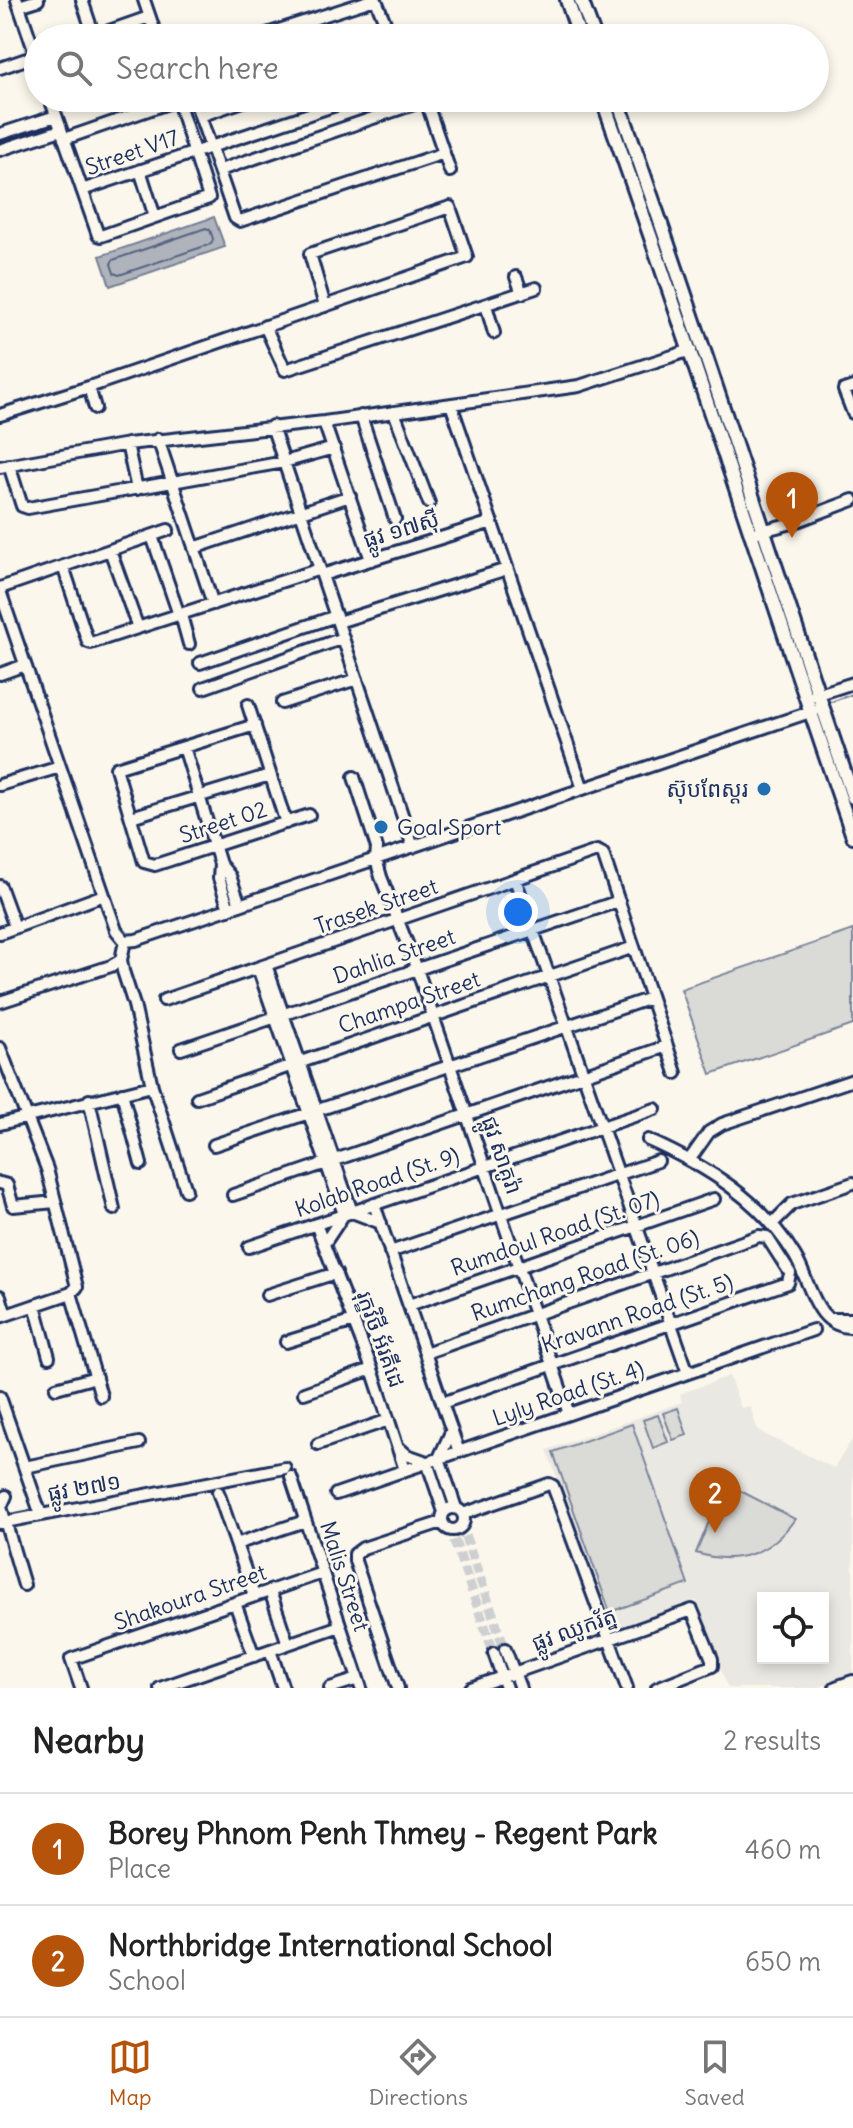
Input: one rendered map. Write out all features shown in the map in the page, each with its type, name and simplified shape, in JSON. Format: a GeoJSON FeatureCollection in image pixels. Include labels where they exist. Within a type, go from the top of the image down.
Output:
{"type":"FeatureCollection","features":[{"type":"Feature","properties":{"kind":"main road"},"geometry":{"type":"LineString","coordinates":[[567,0],[575,24]]}},
{"type":"Feature","properties":{"kind":"main road"},"geometry":{"type":"LineString","coordinates":[[581,0],[590,24]]}},
{"type":"Feature","properties":{"kind":"main road"},"geometry":{"type":"LineString","coordinates":[[607,112],[756,532],[812,697],[853,836]]}},
{"type":"Feature","properties":{"kind":"main road"},"geometry":{"type":"LineString","coordinates":[[622,112],[700,332],[756,532]]}},
{"type":"Feature","properties":{"kind":"main road"},"geometry":{"type":"LineString","coordinates":[[816,710],[853,797]]}},
{"type":"Feature","properties":{"kind":"main road"},"geometry":{"type":"LineString","coordinates":[[836,1688],[853,1682]]}},
{"type":"Feature","properties":{"kind":"street"},"geometry":{"type":"LineString","coordinates":[[25,24],[18,3],[38,0]]}},
{"type":"Feature","properties":{"kind":"street"},"geometry":{"type":"LineString","coordinates":[[82,0],[88,24]]}},
{"type":"Feature","properties":{"kind":"street"},"geometry":{"type":"LineString","coordinates":[[144,0],[152,24]]}},
{"type":"Feature","properties":{"kind":"street"},"geometry":{"type":"LineString","coordinates":[[298,24],[374,0],[385,24]]}},
{"type":"Feature","properties":{"kind":"street"},"geometry":{"type":"LineString","coordinates":[[129,24],[149,17]]}},
{"type":"Feature","properties":{"kind":"street"},"geometry":{"type":"LineString","coordinates":[[0,68],[24,61]]}},
{"type":"Feature","properties":{"kind":"street"},"geometry":{"type":"LineString","coordinates":[[55,112],[99,236],[209,198],[182,112]]}},
{"type":"Feature","properties":{"kind":"street"},"geometry":{"type":"LineString","coordinates":[[0,150],[63,135],[136,112]]}},
{"type":"Feature","properties":{"kind":"street"},"geometry":{"type":"LineString","coordinates":[[199,112],[235,218],[240,221],[444,153]]}},
{"type":"Feature","properties":{"kind":"street"},"geometry":{"type":"LineString","coordinates":[[200,116],[212,112]]}},
{"type":"Feature","properties":{"kind":"street","name":"Street V17"},"geometry":{"type":"LineString","coordinates":[[82,190],[314,112]]}},
{"type":"Feature","properties":{"kind":"street"},"geometry":{"type":"LineString","coordinates":[[220,170],[388,112]]}},
{"type":"Feature","properties":{"kind":"street"},"geometry":{"type":"LineString","coordinates":[[430,112],[450,171]]}},
{"type":"Feature","properties":{"kind":"street"},"geometry":{"type":"LineString","coordinates":[[14,145],[5,132],[56,116]]}},
{"type":"Feature","properties":{"kind":"street"},"geometry":{"type":"LineString","coordinates":[[140,170],[155,217]]}},
{"type":"Feature","properties":{"kind":"street"},"geometry":{"type":"LineString","coordinates":[[0,415],[89,387],[265,326],[325,306],[467,257],[450,207],[310,254],[325,306]]}},
{"type":"Feature","properties":{"kind":"street"},"geometry":{"type":"LineString","coordinates":[[516,277],[522,293]]}},
{"type":"Feature","properties":{"kind":"street"},"geometry":{"type":"LineString","coordinates":[[265,326],[285,370],[536,288]]}},
{"type":"Feature","properties":{"kind":"street"},"geometry":{"type":"LineString","coordinates":[[486,305],[494,333]]}},
{"type":"Feature","properties":{"kind":"street"},"geometry":{"type":"LineString","coordinates":[[334,448],[284,462],[24,508],[4,466],[158,439],[324,422],[579,386],[691,350]]}},
{"type":"Feature","properties":{"kind":"street"},"geometry":{"type":"LineString","coordinates":[[89,387],[95,408]]}},
{"type":"Feature","properties":{"kind":"street"},"geometry":{"type":"LineString","coordinates":[[853,387],[844,390],[853,413]]}},
{"type":"Feature","properties":{"kind":"street"},"geometry":{"type":"LineString","coordinates":[[451,404],[583,789]]}},
{"type":"Feature","properties":{"kind":"street"},"geometry":{"type":"LineString","coordinates":[[394,412],[429,503]]}},
{"type":"Feature","properties":{"kind":"street"},"geometry":{"type":"LineString","coordinates":[[361,416],[395,519]]}},
{"type":"Feature","properties":{"kind":"street"},"geometry":{"type":"LineString","coordinates":[[324,422],[371,560]]}},
{"type":"Feature","properties":{"kind":"street"},"geometry":{"type":"LineString","coordinates":[[272,426],[413,847]]}},
{"type":"Feature","properties":{"kind":"street"},"geometry":{"type":"LineString","coordinates":[[158,439],[213,604]]}},
{"type":"Feature","properties":{"kind":"street"},"geometry":{"type":"LineString","coordinates":[[127,444],[137,489]]}},
{"type":"Feature","properties":{"kind":"street"},"geometry":{"type":"LineString","coordinates":[[194,548],[350,496]]}},
{"type":"Feature","properties":{"kind":"street"},"geometry":{"type":"LineString","coordinates":[[756,532],[782,526],[853,500]]}},
{"type":"Feature","properties":{"kind":"street","name":"ផ្លូវ ១៧ស៊ី"},"geometry":{"type":"LineString","coordinates":[[63,566],[88,642],[91,643],[492,522]]}},
{"type":"Feature","properties":{"kind":"street"},"geometry":{"type":"LineString","coordinates":[[125,941],[116,930],[0,589],[168,530]]}},
{"type":"Feature","properties":{"kind":"street"},"geometry":{"type":"LineString","coordinates":[[152,536],[189,644]]}},
{"type":"Feature","properties":{"kind":"street"},"geometry":{"type":"LineString","coordinates":[[110,550],[138,628]]}},
{"type":"Feature","properties":{"kind":"street"},"geometry":{"type":"LineString","coordinates":[[200,663],[507,569]]}},
{"type":"Feature","properties":{"kind":"street"},"geometry":{"type":"LineString","coordinates":[[203,688],[343,638]]}},
{"type":"Feature","properties":{"kind":"street"},"geometry":{"type":"LineString","coordinates":[[0,674],[25,665]]}},
{"type":"Feature","properties":{"kind":"street"},"geometry":{"type":"LineString","coordinates":[[282,703],[357,679]]}},
{"type":"Feature","properties":{"kind":"street"},"geometry":{"type":"LineString","coordinates":[[812,697],[853,683]]}},
{"type":"Feature","properties":{"kind":"street"},"geometry":{"type":"LineString","coordinates":[[248,705],[286,823]]}},
{"type":"Feature","properties":{"kind":"street"},"geometry":{"type":"LineString","coordinates":[[125,941],[234,907],[379,868],[413,847],[816,710]]}},
{"type":"Feature","properties":{"kind":"street"},"geometry":{"type":"LineString","coordinates":[[255,725],[116,768],[131,817],[270,775]]}},
{"type":"Feature","properties":{"kind":"street"},"geometry":{"type":"LineString","coordinates":[[184,747],[220,864],[219,878],[234,907]]}},
{"type":"Feature","properties":{"kind":"street"},"geometry":{"type":"LineString","coordinates":[[0,785],[60,767]]}},
{"type":"Feature","properties":{"kind":"street","name":"ផ្លូវ សាគូរ៉ា"},"geometry":{"type":"LineString","coordinates":[[354,777],[377,848],[379,868],[391,907],[417,969],[569,1414]]}},
{"type":"Feature","properties":{"kind":"street","name":"Street 02"},"geometry":{"type":"LineString","coordinates":[[131,817],[144,862],[149,865],[215,847],[309,815]]}},
{"type":"Feature","properties":{"kind":"street","name":"Trasek Street"},"geometry":{"type":"LineString","coordinates":[[164,1000],[396,914],[601,852],[619,901]]}},
{"type":"Feature","properties":{"kind":"street"},"geometry":{"type":"LineString","coordinates":[[515,879],[688,1373]]}},
{"type":"Feature","properties":{"kind":"street"},"geometry":{"type":"LineString","coordinates":[[0,886],[15,927]]}},
{"type":"Feature","properties":{"kind":"street"},"geometry":{"type":"LineString","coordinates":[[0,933],[104,895]]}},
{"type":"Feature","properties":{"kind":"street"},"geometry":{"type":"LineString","coordinates":[[619,901],[676,1073]]}},
{"type":"Feature","properties":{"kind":"street","name":"Dahlia Street"},"geometry":{"type":"LineString","coordinates":[[181,1049],[619,901]]}},
{"type":"Feature","properties":{"kind":"street"},"geometry":{"type":"LineString","coordinates":[[125,941],[121,960],[152,1086],[186,1190]]}},
{"type":"Feature","properties":{"kind":"street","name":"Champa Street"},"geometry":{"type":"LineString","coordinates":[[197,1098],[634,947]]}},
{"type":"Feature","properties":{"kind":"street"},"geometry":{"type":"LineString","coordinates":[[0,1002],[121,960]]}},
{"type":"Feature","properties":{"kind":"street"},"geometry":{"type":"LineString","coordinates":[[262,966],[348,1213]]}},
{"type":"Feature","properties":{"kind":"street"},"geometry":{"type":"LineString","coordinates":[[214,1145],[651,998]]}},
{"type":"Feature","properties":{"kind":"street"},"geometry":{"type":"LineString","coordinates":[[233,1195],[667,1046]]}},
{"type":"Feature","properties":{"kind":"street"},"geometry":{"type":"LineString","coordinates":[[0,1048],[47,1169],[77,1287],[71,1293],[3,1316],[0,1296]]}},
{"type":"Feature","properties":{"kind":"street"},"geometry":{"type":"LineString","coordinates":[[690,1159],[709,1132],[722,1124],[853,1080]]}},
{"type":"Feature","properties":{"kind":"street"},"geometry":{"type":"LineString","coordinates":[[0,1124],[152,1086]]}},
{"type":"Feature","properties":{"kind":"street"},"geometry":{"type":"LineString","coordinates":[[122,1093],[141,1164]]}},
{"type":"Feature","properties":{"kind":"street"},"geometry":{"type":"LineString","coordinates":[[89,1100],[114,1209]]}},
{"type":"Feature","properties":{"kind":"street","name":"Kolab Road (St. 9)"},"geometry":{"type":"LineString","coordinates":[[249,1247],[655,1109]]}},
{"type":"Feature","properties":{"kind":"street"},"geometry":{"type":"LineString","coordinates":[[648,1140],[690,1159],[736,1190],[773,1223],[796,1257],[827,1319],[835,1325],[853,1327]]}},
{"type":"Feature","properties":{"kind":"street"},"geometry":{"type":"LineString","coordinates":[[390,1252],[658,1161]]}},
{"type":"Feature","properties":{"kind":"street"},"geometry":{"type":"LineString","coordinates":[[0,1183],[7,1185],[13,1206],[55,1202]]}},
{"type":"Feature","properties":{"kind":"street"},"geometry":{"type":"LineString","coordinates":[[773,1223],[792,1204],[853,1183]]}},
{"type":"Feature","properties":{"kind":"street","name":"Rumdoul Road (St. 07)"},"geometry":{"type":"LineString","coordinates":[[409,1305],[714,1199]]}},
{"type":"Feature","properties":{"kind":"street","name":"រុក្ខវិថី អ័រគីដេ"},"geometry":{"type":"LineString","coordinates":[[374,1204],[459,1452]]}},
{"type":"Feature","properties":{"kind":"street"},"geometry":{"type":"LineString","coordinates":[[348,1213],[381,1223]]}},
{"type":"Feature","properties":{"kind":"street"},"geometry":{"type":"LineString","coordinates":[[324,1244],[348,1213]]}},
{"type":"Feature","properties":{"kind":"street","name":"រុក្ខវិថី អ័រគីដេ"},"geometry":{"type":"LineString","coordinates":[[316,1224],[372,1369],[405,1470]]}},
{"type":"Feature","properties":{"kind":"street","name":"Rumchang Road (St. 06)"},"geometry":{"type":"LineString","coordinates":[[425,1353],[759,1236]]}},
{"type":"Feature","properties":{"kind":"street","name":"Kravann Road (St. 5)"},"geometry":{"type":"LineString","coordinates":[[442,1403],[788,1283],[790,1273],[767,1237],[759,1236]]}},
{"type":"Feature","properties":{"kind":"street"},"geometry":{"type":"LineString","coordinates":[[267,1295],[336,1273]]}},
{"type":"Feature","properties":{"kind":"street"},"geometry":{"type":"LineString","coordinates":[[71,1293],[101,1396]]}},
{"type":"Feature","properties":{"kind":"street"},"geometry":{"type":"LineString","coordinates":[[35,1305],[49,1357]]}},
{"type":"Feature","properties":{"kind":"street"},"geometry":{"type":"LineString","coordinates":[[827,1319],[853,1319]]}},
{"type":"Feature","properties":{"kind":"street"},"geometry":{"type":"LineString","coordinates":[[286,1342],[354,1321]]}},
{"type":"Feature","properties":{"kind":"street","name":"Lyly Road (St. 4)"},"geometry":{"type":"LineString","coordinates":[[336,1494],[813,1330]]}},
{"type":"Feature","properties":{"kind":"street"},"geometry":{"type":"LineString","coordinates":[[304,1393],[372,1369]]}},
{"type":"Feature","properties":{"kind":"street"},"geometry":{"type":"LineString","coordinates":[[56,1388],[96,1377]]}},
{"type":"Feature","properties":{"kind":"street"},"geometry":{"type":"LineString","coordinates":[[0,1397],[41,1515]]}},
{"type":"Feature","properties":{"kind":"street"},"geometry":{"type":"LineString","coordinates":[[318,1444],[389,1420]]}},
{"type":"Feature","properties":{"kind":"street"},"geometry":{"type":"LineString","coordinates":[[451,1432],[439,1458],[454,1524]]}},
{"type":"Feature","properties":{"kind":"street"},"geometry":{"type":"LineString","coordinates":[[25,1467],[139,1443]]}},
{"type":"Feature","properties":{"kind":"street"},"geometry":{"type":"LineString","coordinates":[[397,1446],[407,1455],[427,1462],[454,1524]]}},
{"type":"Feature","properties":{"kind":"street","name":"ផ្លូវ ២៧១"},"geometry":{"type":"LineString","coordinates":[[3,1522],[288,1472]]}},
{"type":"Feature","properties":{"kind":"street","name":"Malis Street"},"geometry":{"type":"LineString","coordinates":[[288,1472],[359,1683]]}},
{"type":"Feature","properties":{"kind":"street"},"geometry":{"type":"LineString","coordinates":[[398,1688],[355,1554],[363,1548],[454,1524],[549,1484],[553,1486],[627,1688]]}},
{"type":"Feature","properties":{"kind":"street"},"geometry":{"type":"LineString","coordinates":[[218,1492],[254,1596]]}},
{"type":"Feature","properties":{"kind":"street"},"geometry":{"type":"LineString","coordinates":[[6,1496],[1,1507],[3,1522],[24,1585]]}},
{"type":"Feature","properties":{"kind":"street"},"geometry":{"type":"LineString","coordinates":[[236,1544],[305,1521]]}},
{"type":"Feature","properties":{"kind":"street","name":"Shakoura Street"},"geometry":{"type":"LineString","coordinates":[[81,1688],[71,1659],[322,1573]]}},
{"type":"Feature","properties":{"kind":"street"},"geometry":{"type":"LineString","coordinates":[[270,1591],[288,1644]]}},
{"type":"Feature","properties":{"kind":"street"},"geometry":{"type":"LineString","coordinates":[[235,1603],[254,1656]]}},
{"type":"Feature","properties":{"kind":"street","name":"ផ្លូវ ឈូករ័ត្ន"},"geometry":{"type":"LineString","coordinates":[[471,1688],[692,1610],[712,1666],[657,1688]]}},
{"type":"Feature","properties":{"kind":"street"},"geometry":{"type":"LineString","coordinates":[[160,1688],[340,1626]]}},
{"type":"Feature","properties":{"kind":"street"},"geometry":{"type":"LineString","coordinates":[[270,1650],[283,1688]]}},
{"type":"Feature","properties":{"kind":"street"},"geometry":{"type":"LineString","coordinates":[[500,1651],[508,1675],[520,1688]]}},
{"type":"Feature","properties":{"kind":"street"},"geometry":{"type":"LineString","coordinates":[[200,1674],[205,1688]]}},
{"type":"Feature","properties":{"kind":"street"},"geometry":{"type":"LineString","coordinates":[[506,1688],[508,1675]]}},
{"type":"Feature","properties":{"kind":"street"},"geometry":{"type":"LineString","coordinates":[[330,1688],[359,1683]]}},
{"type":"Feature","properties":{"kind":"shaded area"},"geometry":{"type":"Polygon","coordinates":[[[853,930],[853,1025],[711,1074],[681,989],[853,930]]]}},
{"type":"Feature","properties":{"kind":"shaded area"},"geometry":{"type":"Polygon","coordinates":[[[729,1376],[741,1408],[750,1406],[757,1428],[764,1434],[834,1468],[853,1438],[853,1675],[817,1688],[728,1688],[696,1600],[611,1631],[547,1450],[682,1402],[680,1394],[729,1376]]]}},
{"type":"Feature","properties":{"kind":"shaded area"},"geometry":{"type":"Polygon","coordinates":[[[678,1408],[687,1435],[673,1440],[663,1413],[678,1408]]]}},
{"type":"Feature","properties":{"kind":"shaded area"},"geometry":{"type":"Polygon","coordinates":[[[658,1415],[668,1442],[653,1448],[643,1420],[658,1415]]]}},
{"type":"Feature","properties":{"kind":"shaded area"},"geometry":{"type":"Polygon","coordinates":[[[632,1424],[688,1584],[610,1612],[553,1452],[632,1424]]]}},
{"type":"Feature","properties":{"kind":"shaded area"},"geometry":{"type":"Polygon","coordinates":[[[725,1483],[795,1519],[775,1541],[752,1554],[725,1558],[696,1553],[725,1483]]]}},
{"type":"Feature","properties":{"kind":"water"},"geometry":{"type":"Polygon","coordinates":[[[214,217],[225,247],[110,286],[100,256],[214,217]]]}},
{"type":"Feature","properties":{"kind":"waterway"},"geometry":{"type":"LineString","coordinates":[[828,703],[853,694]]}},
{"type":"Feature","properties":{"kind":"tunnel"},"geometry":{"type":"LineString","coordinates":[[465,1536],[505,1649]]}},
{"type":"Feature","properties":{"kind":"tunnel"},"geometry":{"type":"LineString","coordinates":[[454,1540],[494,1653]]}},
{"type":"Feature","properties":{"kind":"place","name":"Borey Phnom Penh Thmey - Regent Park"},"geometry":{"type":"Point","coordinates":[792,538]}},
{"type":"Feature","properties":{"kind":"place","name":"ស៊ុបពែស្តរ"},"geometry":{"type":"Point","coordinates":[764,789]}},
{"type":"Feature","properties":{"kind":"place","name":"Goal Sport"},"geometry":{"type":"Point","coordinates":[381,827]}},
{"type":"Feature","properties":{"kind":"place","name":"Northbridge International School"},"geometry":{"type":"Point","coordinates":[715,1533]}}]}
